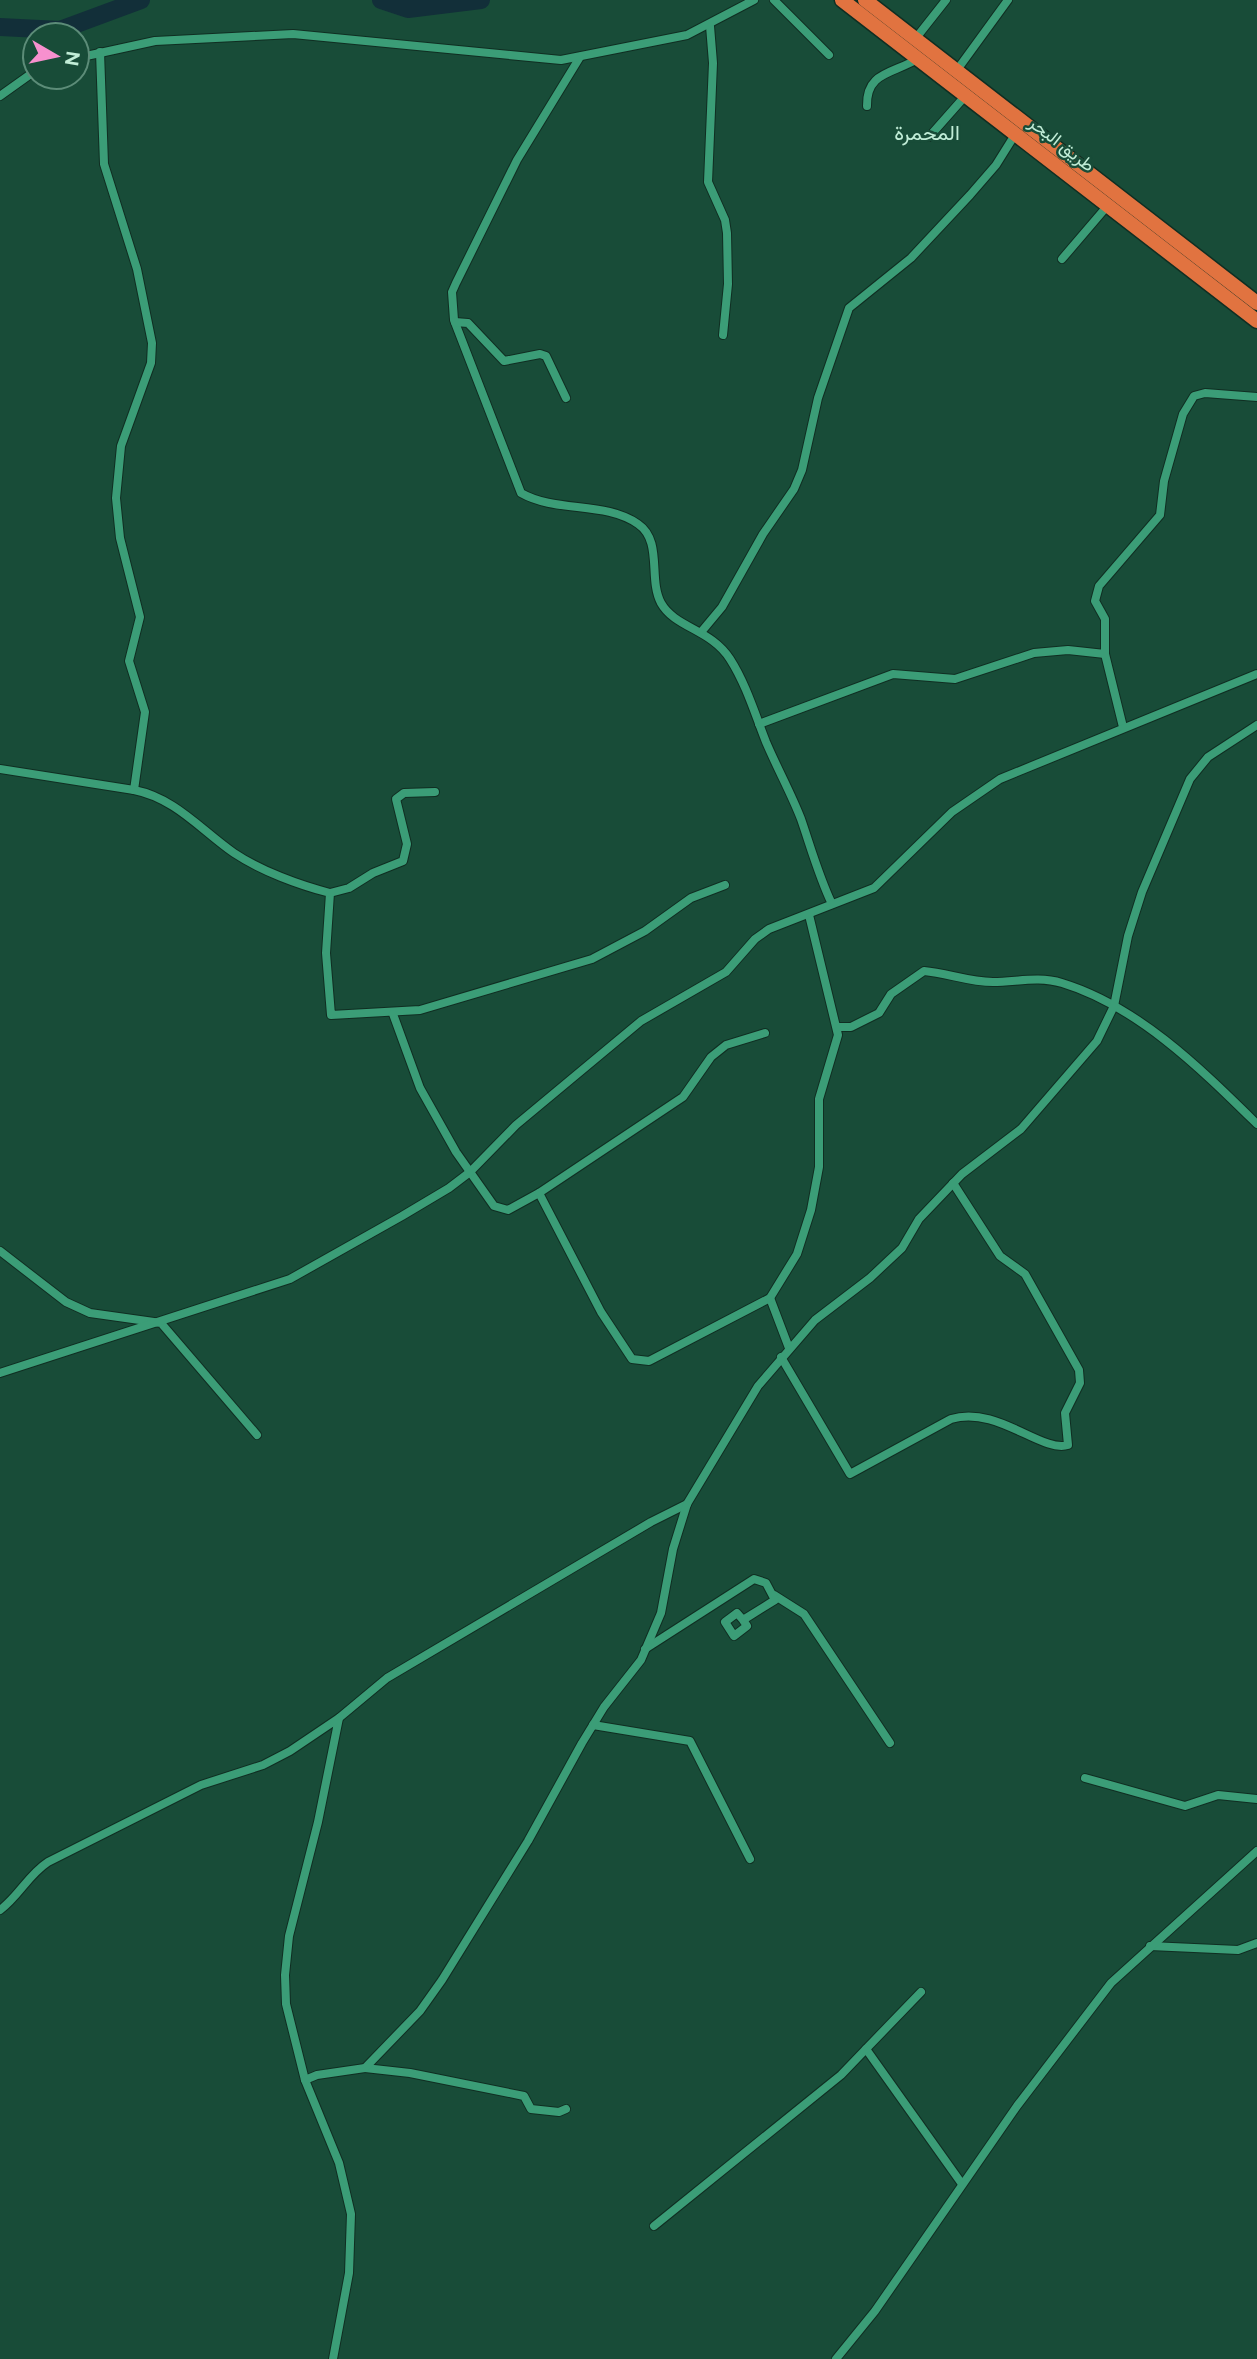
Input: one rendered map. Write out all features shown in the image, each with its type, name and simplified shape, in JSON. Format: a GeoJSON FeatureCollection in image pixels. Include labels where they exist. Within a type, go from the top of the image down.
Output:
{"type":"FeatureCollection","features":[{"type":"Feature","properties":{"kind":"highway","name":"طريق البحر"},"geometry":{"type":"LineString","coordinates":[[842,0],[968,94],[1257,321]]}},
{"type":"Feature","properties":{"kind":"highway","name":"طريق البحر"},"geometry":{"type":"LineString","coordinates":[[865,0],[1257,303]]}},
{"type":"Feature","properties":{"kind":"street"},"geometry":{"type":"LineString","coordinates":[[91,54],[155,41],[293,34],[561,60],[687,35],[710,26],[754,0]]}},
{"type":"Feature","properties":{"kind":"street"},"geometry":{"type":"LineString","coordinates":[[774,0],[829,55]]}},
{"type":"Feature","properties":{"kind":"street"},"geometry":{"type":"LineString","coordinates":[[916,38],[946,0]]}},
{"type":"Feature","properties":{"kind":"street"},"geometry":{"type":"LineString","coordinates":[[957,70],[1008,0]]}},
{"type":"Feature","properties":{"kind":"street"},"geometry":{"type":"LineString","coordinates":[[710,26],[713,63],[708,182],[725,220],[727,233],[728,284],[723,335]]}},
{"type":"Feature","properties":{"kind":"street"},"geometry":{"type":"LineString","coordinates":[[100,52],[103,156],[135,258],[152,343],[151,363],[121,446],[116,498],[120,538],[140,617],[129,661],[145,712],[134,790]]}},
{"type":"Feature","properties":{"kind":"street"},"geometry":{"type":"LineString","coordinates":[[580,57],[517,160],[456,283],[452,292],[454,322],[521,494],[536,500],[617,515],[640,526],[649,535],[654,587],[666,611],[677,620],[702,631],[730,658],[800,817],[832,904]]}},
{"type":"Feature","properties":{"kind":"street"},"geometry":{"type":"LineString","coordinates":[[867,107],[867,94],[873,81],[919,58]]}},
{"type":"Feature","properties":{"kind":"street"},"geometry":{"type":"LineString","coordinates":[[0,96],[21,81]]}},
{"type":"Feature","properties":{"kind":"street"},"geometry":{"type":"LineString","coordinates":[[929,137],[968,94]]}},
{"type":"Feature","properties":{"kind":"street"},"geometry":{"type":"LineString","coordinates":[[702,631],[722,607],[763,534],[794,489],[802,470],[818,398],[849,309],[911,258],[996,165],[1016,132]]}},
{"type":"Feature","properties":{"kind":"street"},"geometry":{"type":"LineString","coordinates":[[1062,259],[1109,204]]}},
{"type":"Feature","properties":{"kind":"street"},"geometry":{"type":"LineString","coordinates":[[454,322],[468,323],[504,360],[540,354],[546,356],[566,398]]}},
{"type":"Feature","properties":{"kind":"street"},"geometry":{"type":"LineString","coordinates":[[1124,727],[1105,654],[1105,619],[1095,601],[1099,586],[1160,515],[1164,481],[1189,403],[1194,396],[1205,393],[1257,397]]}},
{"type":"Feature","properties":{"kind":"street"},"geometry":{"type":"LineString","coordinates":[[759,724],[893,674],[955,678],[1034,653],[1068,650],[1105,654]]}},
{"type":"Feature","properties":{"kind":"street"},"geometry":{"type":"LineString","coordinates":[[0,1373],[53,1353],[160,1323],[290,1279],[449,1188],[470,1172],[516,1125],[641,1021],[726,972],[755,939],[769,929],[874,888],[937,824],[979,792],[1038,761],[1257,674]]}},
{"type":"Feature","properties":{"kind":"street"},"geometry":{"type":"LineString","coordinates":[[365,2068],[421,2011],[449,1970],[528,1841],[593,1725],[645,1650],[661,1613],[673,1549],[687,1504],[737,1419],[781,1357],[815,1320],[870,1278],[902,1248],[919,1219],[953,1183],[1021,1129],[1097,1041],[1114,1006],[1138,903],[1190,779],[1208,757],[1257,725]]}},
{"type":"Feature","properties":{"kind":"street"},"geometry":{"type":"LineString","coordinates":[[0,769],[134,790],[173,804],[237,855],[282,876],[330,893],[342,891],[373,873],[403,861],[407,844],[396,799],[404,793],[435,792]]}},
{"type":"Feature","properties":{"kind":"street"},"geometry":{"type":"LineString","coordinates":[[330,893],[326,953],[331,1015],[393,1014],[455,1002],[592,959],[645,930],[691,898],[725,885]]}},
{"type":"Feature","properties":{"kind":"street"},"geometry":{"type":"LineString","coordinates":[[539,1193],[601,1312],[621,1345],[636,1362],[649,1361],[770,1298],[797,1254],[811,1210],[819,1167],[819,1099],[836,1048],[838,1027],[809,915]]}},
{"type":"Feature","properties":{"kind":"street"},"geometry":{"type":"LineString","coordinates":[[838,1027],[850,1027],[879,1013],[891,994],[924,971],[993,982],[1031,979],[1061,983],[1114,1006],[1190,1061],[1257,1124]]}},
{"type":"Feature","properties":{"kind":"street"},"geometry":{"type":"LineString","coordinates":[[393,1014],[420,1088],[470,1172],[494,1206],[501,1210],[508,1210],[539,1193],[683,1097],[711,1056],[726,1045],[765,1033]]}},
{"type":"Feature","properties":{"kind":"street"},"geometry":{"type":"LineString","coordinates":[[781,1357],[850,1474],[951,1419],[965,1416],[996,1421],[1054,1445],[1068,1445],[1065,1413],[1080,1383],[1080,1375],[1036,1290],[1022,1271],[1009,1266],[1000,1256],[953,1183]]}},
{"type":"Feature","properties":{"kind":"street"},"geometry":{"type":"LineString","coordinates":[[0,1251],[66,1302],[90,1313],[160,1323],[257,1435]]}},
{"type":"Feature","properties":{"kind":"street"},"geometry":{"type":"LineString","coordinates":[[770,1298],[789,1348]]}},
{"type":"Feature","properties":{"kind":"street"},"geometry":{"type":"LineString","coordinates":[[0,1910],[11,1902],[32,1872],[48,1862],[201,1785],[263,1765],[290,1751],[339,1718],[387,1678],[651,1522],[687,1504]]}},
{"type":"Feature","properties":{"kind":"street"},"geometry":{"type":"LineString","coordinates":[[645,1650],[754,1579],[766,1583],[775,1600],[743,1620]]}},
{"type":"Feature","properties":{"kind":"street"},"geometry":{"type":"LineString","coordinates":[[772,1594],[803,1614],[890,1743]]}},
{"type":"Feature","properties":{"kind":"street"},"geometry":{"type":"LineString","coordinates":[[333,2359],[349,2273],[351,2214],[339,2163],[305,2080],[286,2004],[286,1962],[289,1936],[318,1822],[339,1718]]}},
{"type":"Feature","properties":{"kind":"street"},"geometry":{"type":"LineString","coordinates":[[593,1725],[690,1741],[750,1859]]}},
{"type":"Feature","properties":{"kind":"street"},"geometry":{"type":"LineString","coordinates":[[1085,1778],[1185,1806],[1218,1795],[1257,1799]]}},
{"type":"Feature","properties":{"kind":"street"},"geometry":{"type":"LineString","coordinates":[[836,2359],[875,2311],[962,2184],[1111,1983],[1257,1851]]}},
{"type":"Feature","properties":{"kind":"street"},"geometry":{"type":"LineString","coordinates":[[1150,1946],[1238,1950],[1257,1943]]}},
{"type":"Feature","properties":{"kind":"street"},"geometry":{"type":"LineString","coordinates":[[654,2226],[841,2076],[920,1992]]}},
{"type":"Feature","properties":{"kind":"street"},"geometry":{"type":"LineString","coordinates":[[866,2049],[962,2184]]}},
{"type":"Feature","properties":{"kind":"street"},"geometry":{"type":"LineString","coordinates":[[305,2080],[317,2075],[365,2068],[410,2073],[524,2096],[531,2109],[559,2112],[566,2109]]}},
{"type":"Feature","properties":{"kind":"waterway"},"geometry":{"type":"LineString","coordinates":[[0,27],[60,30],[141,0]]}},
{"type":"Feature","properties":{"kind":"waterway"},"geometry":{"type":"LineString","coordinates":[[381,0],[408,9],[481,0]]}},
{"type":"Feature","properties":{"kind":"district","name":"المحمرة"},"geometry":{"type":"Point","coordinates":[927,132]}}]}
